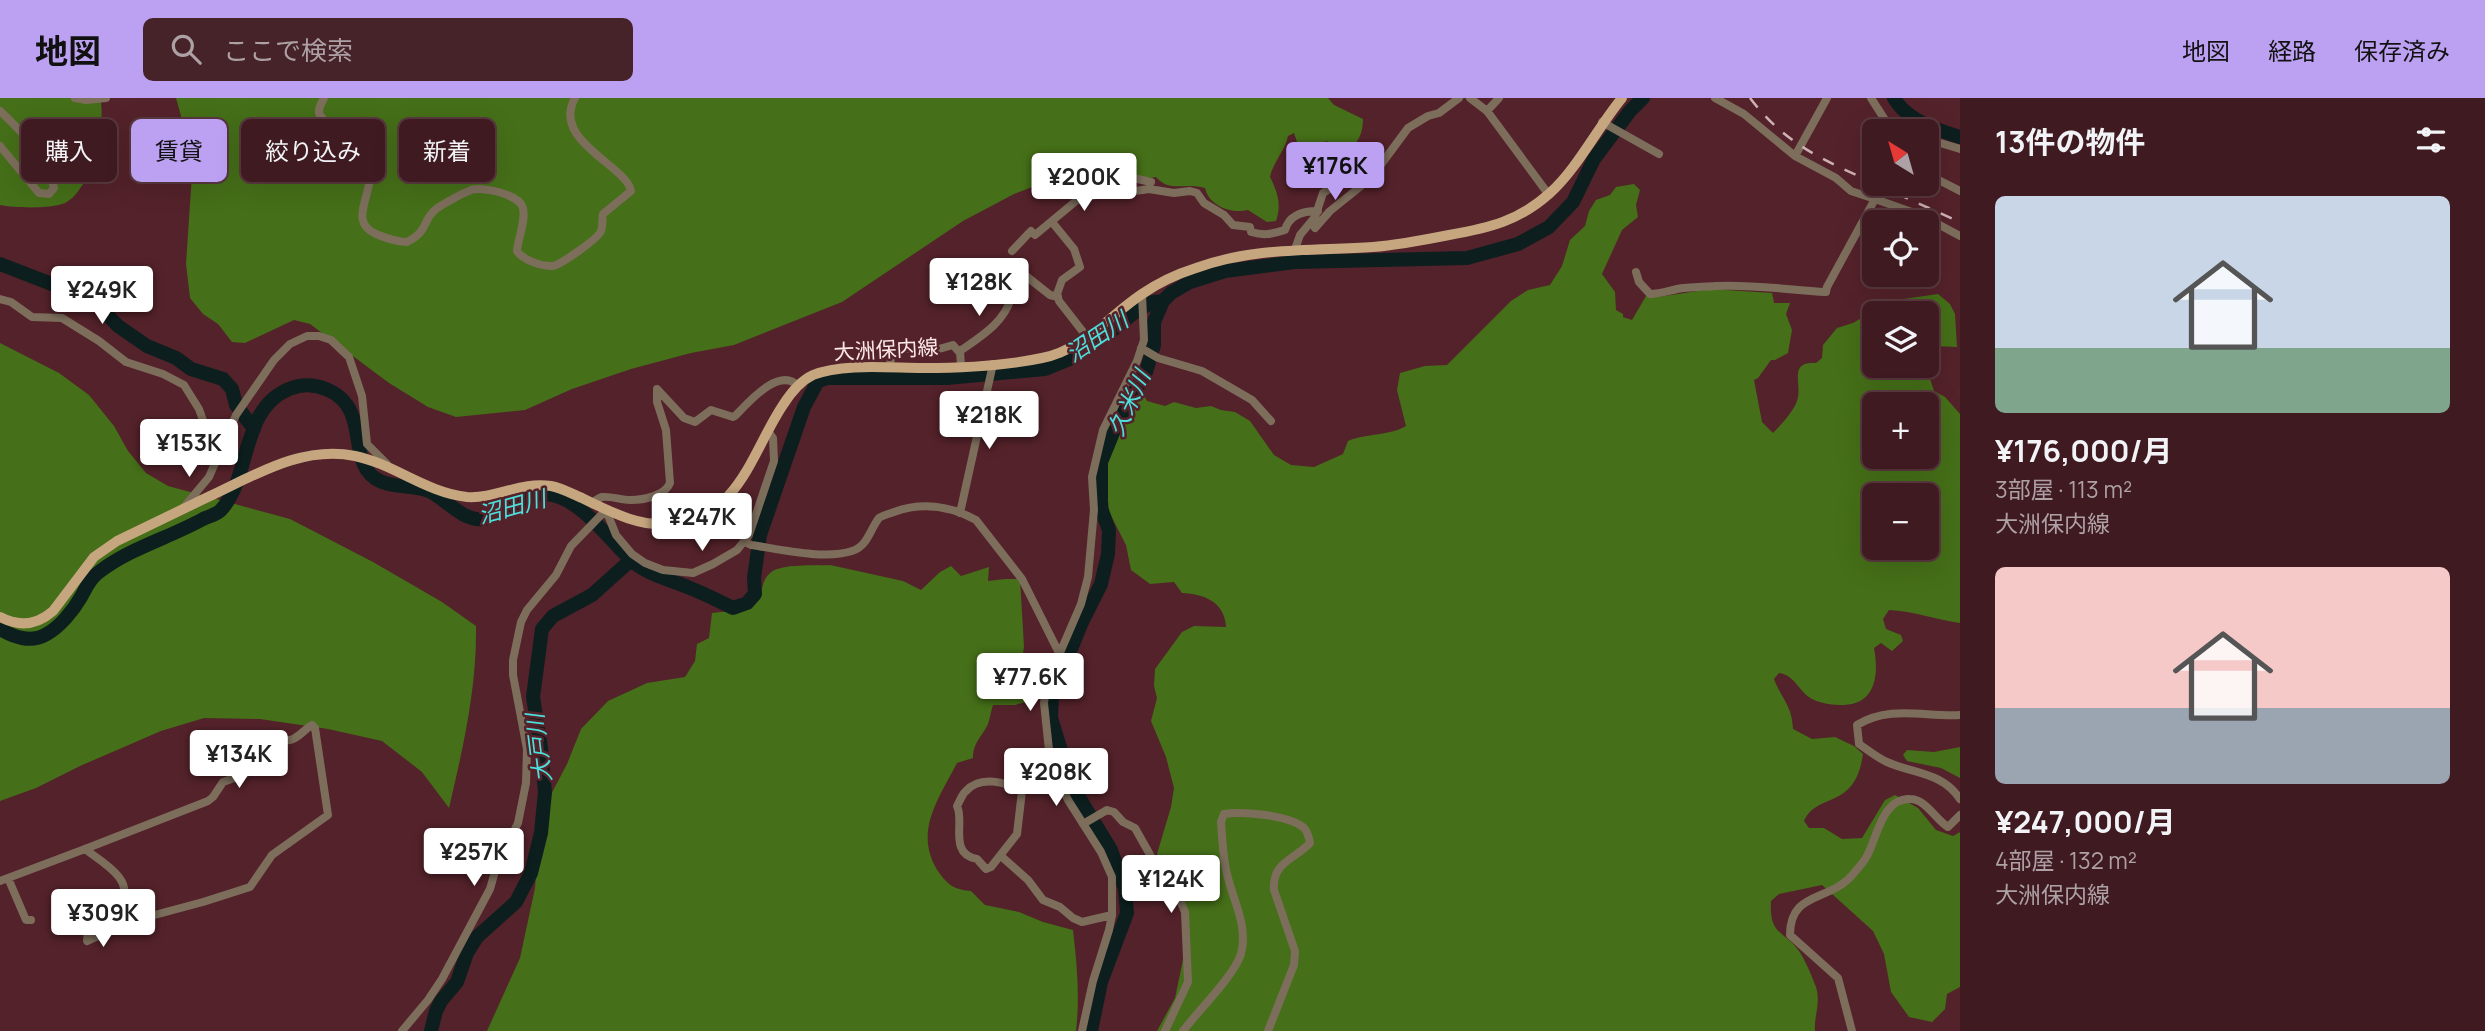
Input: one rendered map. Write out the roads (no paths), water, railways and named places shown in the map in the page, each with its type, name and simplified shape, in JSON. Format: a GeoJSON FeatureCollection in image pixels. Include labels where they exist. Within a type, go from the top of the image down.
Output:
{"type":"FeatureCollection","features":[{"type":"Feature","properties":{"kind":"main road","name":"大洲保内線"},"geometry":{"type":"LineString","coordinates":[[0,617],[18,624],[29,624],[46,618],[94,557],[117,541],[275,465],[310,455],[353,455],[389,467],[453,495],[488,496],[530,485],[546,485],[561,488],[592,503],[603,514],[651,524],[679,522],[705,514],[733,493],[778,412],[798,386],[814,375],[829,371],[890,366],[992,367],[1059,354],[1087,337],[1162,282],[1214,261],[1266,251],[1373,247],[1491,228],[1513,219],[1549,195],[1562,182],[1622,98]]}},
{"type":"Feature","properties":{"kind":"street"},"geometry":{"type":"LineString","coordinates":[[75,98],[106,98]]}},
{"type":"Feature","properties":{"kind":"street"},"geometry":{"type":"LineString","coordinates":[[324,98],[319,109],[320,115],[351,137],[366,156],[370,168],[371,181],[361,221],[365,228],[387,239],[407,242],[421,233],[436,208],[469,190],[486,190],[517,199],[523,206],[517,251],[523,259],[551,266],[594,239],[601,231],[603,214],[631,191],[623,178],[592,152],[576,131],[570,109],[575,98]]}},
{"type":"Feature","properties":{"kind":"street"},"geometry":{"type":"LineString","coordinates":[[1315,228],[1330,211],[1371,178],[1408,128],[1439,113],[1458,98]]}},
{"type":"Feature","properties":{"kind":"street"},"geometry":{"type":"LineString","coordinates":[[1470,98],[1487,111],[1549,195]]}},
{"type":"Feature","properties":{"kind":"street"},"geometry":{"type":"LineString","coordinates":[[1487,111],[1499,98]]}},
{"type":"Feature","properties":{"kind":"street"},"geometry":{"type":"LineString","coordinates":[[1714,98],[1744,114],[1795,156],[1836,178],[1851,191],[1931,219],[1960,236]]}},
{"type":"Feature","properties":{"kind":"street"},"geometry":{"type":"LineString","coordinates":[[1795,156],[1827,98]]}},
{"type":"Feature","properties":{"kind":"street"},"geometry":{"type":"LineString","coordinates":[[1871,98],[1884,119]]}},
{"type":"Feature","properties":{"kind":"street"},"geometry":{"type":"LineString","coordinates":[[0,111],[22,132],[49,169],[54,188],[49,194],[39,192],[0,146]]}},
{"type":"Feature","properties":{"kind":"street"},"geometry":{"type":"LineString","coordinates":[[1605,124],[1659,154]]}},
{"type":"Feature","properties":{"kind":"street"},"geometry":{"type":"LineString","coordinates":[[1939,143],[1960,149]]}},
{"type":"Feature","properties":{"kind":"street"},"geometry":{"type":"LineString","coordinates":[[1295,249],[1300,235],[1318,211],[1323,193],[1339,183],[1351,184],[1357,180],[1365,164]]}},
{"type":"Feature","properties":{"kind":"street"},"geometry":{"type":"LineString","coordinates":[[1012,251],[1031,231],[1035,235],[1076,201],[1100,194],[1105,178],[1128,176],[1151,183]]}},
{"type":"Feature","properties":{"kind":"street"},"geometry":{"type":"LineString","coordinates":[[1939,180],[1960,191]]}},
{"type":"Feature","properties":{"kind":"street"},"geometry":{"type":"LineString","coordinates":[[1135,191],[1149,189],[1170,193],[1197,193],[1205,203],[1224,215],[1233,225],[1246,226],[1260,236],[1268,233],[1274,235],[1285,230],[1288,221],[1304,211],[1318,211]]}},
{"type":"Feature","properties":{"kind":"street"},"geometry":{"type":"LineString","coordinates":[[1636,272],[1639,282],[1650,294],[1677,289],[1719,286],[1735,288],[1746,285],[1760,289],[1826,292],[1875,199]]}},
{"type":"Feature","properties":{"kind":"street"},"geometry":{"type":"LineString","coordinates":[[1052,222],[1074,248],[1080,267],[1062,280],[1058,297],[1087,337]]}},
{"type":"Feature","properties":{"kind":"street"},"geometry":{"type":"LineString","coordinates":[[986,271],[1028,277],[1050,295],[1058,297]]}},
{"type":"Feature","properties":{"kind":"street"},"geometry":{"type":"LineString","coordinates":[[959,352],[1003,316],[1011,298],[1004,287],[1020,282],[1022,276]]}},
{"type":"Feature","properties":{"kind":"street"},"geometry":{"type":"LineString","coordinates":[[1082,1031],[1112,915],[1113,888],[1109,867],[1057,776],[1049,750],[1044,703],[1047,683],[1081,604],[1088,577],[1094,510],[1092,477],[1103,430],[1137,361],[1144,340],[1142,296]]}},
{"type":"Feature","properties":{"kind":"street"},"geometry":{"type":"LineString","coordinates":[[0,299],[10,302],[32,317],[62,318],[126,362],[163,374],[184,385],[199,409],[209,449],[216,461]]}},
{"type":"Feature","properties":{"kind":"street"},"geometry":{"type":"LineString","coordinates":[[182,510],[209,477],[236,415],[274,360],[290,344],[307,336],[319,336],[331,341],[349,358],[362,396],[367,444],[389,467]]}},
{"type":"Feature","properties":{"kind":"street"},"geometry":{"type":"LineString","coordinates":[[890,366],[891,357],[901,348],[932,351],[953,345],[959,352],[961,366]]}},
{"type":"Feature","properties":{"kind":"street"},"geometry":{"type":"LineString","coordinates":[[1141,348],[1158,358],[1202,371],[1252,400],[1271,421]]}},
{"type":"Feature","properties":{"kind":"street"},"geometry":{"type":"LineString","coordinates":[[960,513],[992,367]]}},
{"type":"Feature","properties":{"kind":"street"},"geometry":{"type":"LineString","coordinates":[[592,503],[600,497],[630,500],[642,498],[659,494],[668,488],[670,483],[667,439],[656,402],[657,389],[684,418],[695,422],[711,410],[736,416],[772,383],[786,379],[798,386]]}},
{"type":"Feature","properties":{"kind":"street"},"geometry":{"type":"LineString","coordinates":[[748,544],[774,461],[774,438],[768,431]]}},
{"type":"Feature","properties":{"kind":"street"},"geometry":{"type":"LineString","coordinates":[[402,1031],[442,979],[490,889],[496,869],[518,823],[527,767],[526,735],[513,675],[519,630],[527,610],[556,575],[572,546],[603,514],[632,554],[645,563],[663,570],[693,573],[748,544],[821,554],[853,551],[868,538],[881,516],[911,506],[935,506],[960,513],[976,520],[1022,579],[1059,653]]}},
{"type":"Feature","properties":{"kind":"street"},"geometry":{"type":"LineString","coordinates":[[1960,715],[1892,713],[1871,716],[1857,725],[1859,744],[1887,762],[1940,780],[1953,789],[1960,799]]}},
{"type":"Feature","properties":{"kind":"street"},"geometry":{"type":"LineString","coordinates":[[31,920],[26,920],[4,879],[208,801],[223,782],[256,767],[264,744],[277,740],[292,740],[312,725],[315,728],[328,815],[272,855],[250,887],[132,920],[87,941],[88,929],[118,904],[124,897],[125,888],[120,877],[85,849]]}},
{"type":"Feature","properties":{"kind":"street"},"geometry":{"type":"LineString","coordinates":[[1022,791],[1017,834],[1002,856],[986,869],[977,859],[970,858],[964,852],[957,830],[957,806],[967,789],[979,783],[996,781],[1022,791],[1045,785],[1057,776]]}},
{"type":"Feature","properties":{"kind":"street"},"geometry":{"type":"LineString","coordinates":[[1852,1031],[1838,978],[1790,935],[1790,921],[1796,908],[1847,882],[1867,856],[1888,810],[1900,801],[1910,799],[1921,802],[1948,827],[1960,815]]}},
{"type":"Feature","properties":{"kind":"street"},"geometry":{"type":"LineString","coordinates":[[1085,823],[1107,810],[1114,812],[1123,822],[1135,828],[1158,869],[1180,898],[1185,912],[1188,982],[1165,1031]]}},
{"type":"Feature","properties":{"kind":"street"},"geometry":{"type":"LineString","coordinates":[[1183,1031],[1232,969],[1241,953],[1239,911],[1226,872],[1221,822],[1224,814],[1236,812],[1289,820],[1303,827],[1309,836],[1310,843],[1276,871],[1273,880],[1295,951],[1294,965],[1268,1031]]}},
{"type":"Feature","properties":{"kind":"street"},"geometry":{"type":"LineString","coordinates":[[1002,856],[1028,880],[1043,900],[1060,907],[1073,918],[1082,922],[1112,915]]}},
{"type":"Feature","properties":{"kind":"waterway","name":"久米川"},"geometry":{"type":"LineString","coordinates":[[1091,1031],[1101,982],[1127,913],[1125,889],[1111,850],[1072,786],[1051,718],[1052,695],[1101,584],[1108,554],[1109,530],[1101,508],[1101,462],[1117,423],[1146,372],[1154,345],[1154,322],[1163,301],[1190,282],[1225,271],[1295,262],[1467,258],[1518,244],[1549,227],[1573,202],[1594,159],[1643,98]]}},
{"type":"Feature","properties":{"kind":"waterway"},"geometry":{"type":"LineString","coordinates":[[1894,98],[1899,106],[1914,118],[1960,137]]}},
{"type":"Feature","properties":{"kind":"waterway"},"geometry":{"type":"LineString","coordinates":[[0,264],[96,303],[118,326],[147,346],[176,358],[191,369],[223,379],[232,389],[236,405],[254,429]]}},
{"type":"Feature","properties":{"kind":"waterway","name":"沼田川"},"geometry":{"type":"LineString","coordinates":[[0,629],[22,638],[34,639],[45,635],[65,619],[99,572],[137,550],[219,512],[231,496],[238,480],[254,427],[262,412],[273,399],[299,386],[327,390],[343,401],[353,418],[363,463],[373,477],[382,482],[429,491],[462,514],[476,519],[492,516],[534,496],[552,495],[584,512],[643,569],[733,608],[747,603],[755,594],[754,578],[760,535],[804,407],[818,381],[827,378],[947,378],[1045,369],[1072,358],[1136,311],[1153,302],[1163,301]]}},
{"type":"Feature","properties":{"kind":"waterway","name":"大戸川"},"geometry":{"type":"LineString","coordinates":[[431,1031],[436,1011],[457,982],[467,953],[477,937],[516,902],[531,873],[541,833],[545,792],[533,697],[542,629],[553,616],[592,595],[631,560]]}},
{"type":"Feature","properties":{"kind":"railway"},"geometry":{"type":"LineString","coordinates":[[1750,98],[1763,114],[1791,139],[1862,177]]}},
{"type":"Feature","properties":{"kind":"railway"},"geometry":{"type":"LineString","coordinates":[[1902,196],[1960,222]]}}]}
